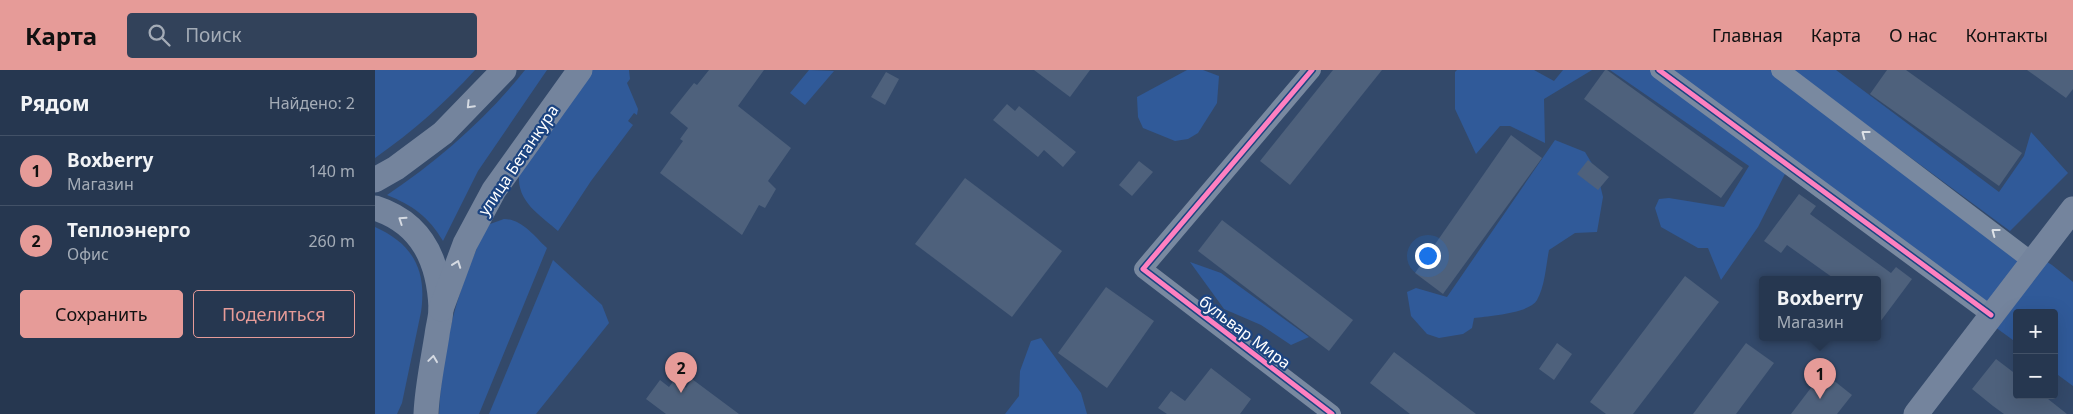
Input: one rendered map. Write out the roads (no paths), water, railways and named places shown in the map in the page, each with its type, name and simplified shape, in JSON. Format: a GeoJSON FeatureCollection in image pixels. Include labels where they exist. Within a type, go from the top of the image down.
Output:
{"type":"FeatureCollection","features":[{"type":"Feature","properties":{"kind":"main road"},"geometry":{"type":"LineString","coordinates":[[375,180],[397,168],[443,133],[504,70]]}},
{"type":"Feature","properties":{"kind":"main road","name":"улица Бетанкура"},"geometry":{"type":"LineString","coordinates":[[441,310],[465,244],[494,190],[581,70]]}},
{"type":"Feature","properties":{"kind":"main road"},"geometry":{"type":"LineString","coordinates":[[375,208],[390,213],[407,223],[420,237],[429,253],[437,276],[441,310],[424,412]]}},
{"type":"Feature","properties":{"kind":"main road"},"geometry":{"type":"LineString","coordinates":[[1916,414],[2073,209]]}},
{"type":"Feature","properties":{"kind":"street","name":"бульвар Мира"},"geometry":{"type":"LineString","coordinates":[[1312,70],[1143,269],[1332,414]]}},
{"type":"Feature","properties":{"kind":"street"},"geometry":{"type":"LineString","coordinates":[[1659,70],[1991,315]]}},
{"type":"Feature","properties":{"kind":"street"},"geometry":{"type":"LineString","coordinates":[[1780,70],[2033,262]]}},
{"type":"Feature","properties":{"kind":"place","name":"Теплоэнерго"},"geometry":{"type":"Point","coordinates":[681,393]}},
{"type":"Feature","properties":{"kind":"place","name":"Boxberry"},"geometry":{"type":"Point","coordinates":[1820,399]}}]}
